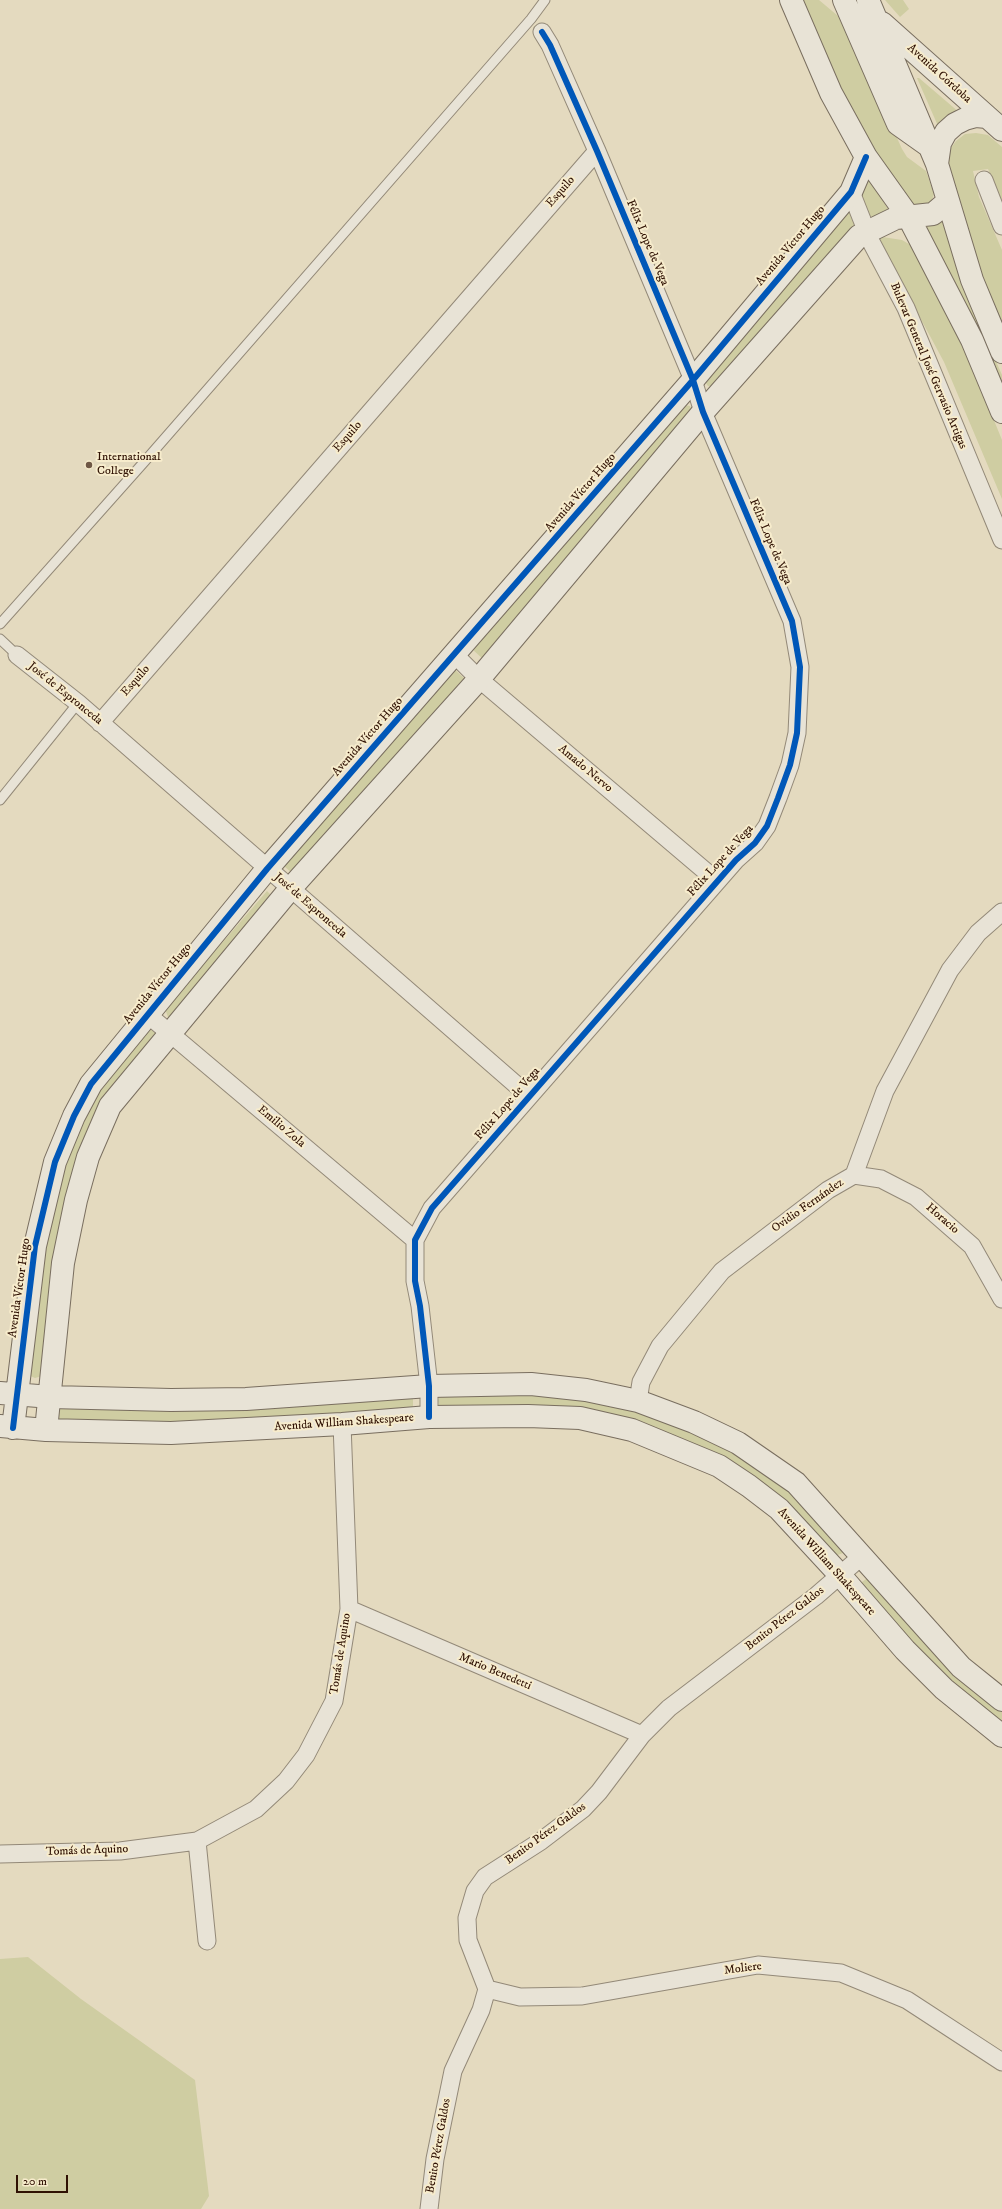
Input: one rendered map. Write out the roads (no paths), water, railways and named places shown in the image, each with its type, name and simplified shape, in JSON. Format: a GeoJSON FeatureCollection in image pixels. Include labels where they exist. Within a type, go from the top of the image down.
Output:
{"type":"FeatureCollection","features":[{"type":"Feature","properties":{"kind":"street"},"geometry":{"type":"LineString","coordinates":[[791,0],[831,93],[866,157],[908,216],[972,340],[1002,412]]}},
{"type":"Feature","properties":{"kind":"street"},"geometry":{"type":"LineString","coordinates":[[847,1],[898,124],[933,155]]}},
{"type":"Feature","properties":{"kind":"street","name":"Avenida Córdoba"},"geometry":{"type":"LineString","coordinates":[[847,1],[872,9],[994,124]]}},
{"type":"Feature","properties":{"kind":"street"},"geometry":{"type":"LineString","coordinates":[[872,9],[933,155],[972,280],[1002,352]]}},
{"type":"Feature","properties":{"kind":"street","name":"Félix Lope de Vega"},"geometry":{"type":"LineString","coordinates":[[429,1418],[428,1386],[420,1306],[415,1280],[415,1240],[432,1208],[717,881],[736,860],[755,843],[766,826],[778,798],[790,765],[797,733],[800,667],[792,621],[703,412],[693,380],[597,151],[550,45],[542,32]]}},
{"type":"Feature","properties":{"kind":"street"},"geometry":{"type":"LineString","coordinates":[[933,155],[946,132],[955,124],[976,116],[994,124]]}},
{"type":"Feature","properties":{"kind":"street","name":"Esquilo"},"geometry":{"type":"LineString","coordinates":[[100,723],[597,151]]}},
{"type":"Feature","properties":{"kind":"street","name":"Avenida Víctor Hugo"},"geometry":{"type":"LineString","coordinates":[[7,1427],[9,1394],[36,1246],[55,1162],[74,1116],[91,1084],[267,869],[455,656],[693,380],[851,192],[866,157]]}},
{"type":"Feature","properties":{"kind":"street"},"geometry":{"type":"LineString","coordinates":[[984,180],[1002,226]]}},
{"type":"Feature","properties":{"kind":"street","name":"Bulevar General José Gervasio Artigas"},"geometry":{"type":"LineString","coordinates":[[851,192],[870,240],[906,308],[1002,540]]}},
{"type":"Feature","properties":{"kind":"street"},"geometry":{"type":"LineString","coordinates":[[46,1430],[51,1397],[63,1263],[76,1200],[88,1157],[110,1106],[290,888],[479,679],[703,412],[859,236],[867,230],[890,220],[908,216],[926,216],[933,214],[947,202]]}},
{"type":"Feature","properties":{"kind":"street","name":"José de Espronceda"},"geometry":{"type":"LineString","coordinates":[[17,655],[78,704],[529,1096]]}},
{"type":"Feature","properties":{"kind":"street","name":"Amado Nervo"},"geometry":{"type":"LineString","coordinates":[[455,656],[479,679],[717,881]]}},
{"type":"Feature","properties":{"kind":"street","name":"Ovidio Fernández"},"geometry":{"type":"LineString","coordinates":[[638,1401],[641,1382],[660,1346],[722,1271],[822,1194],[854,1175],[885,1091],[950,970],[978,933],[1002,912]]}},
{"type":"Feature","properties":{"kind":"street","name":"Emilio Zola"},"geometry":{"type":"LineString","coordinates":[[147,1014],[415,1240]]}},
{"type":"Feature","properties":{"kind":"street","name":"Horacio"},"geometry":{"type":"LineString","coordinates":[[854,1175],[881,1179],[916,1197],[972,1246],[1002,1299]]}},
{"type":"Feature","properties":{"kind":"street"},"geometry":{"type":"LineString","coordinates":[[9,1394],[51,1397],[171,1400],[246,1399],[428,1386],[531,1384],[586,1390],[638,1401],[694,1422],[738,1443],[767,1461],[796,1483],[961,1667],[1002,1700]]}},
{"type":"Feature","properties":{"kind":"street","name":"Avenida William Shakespeare"},"geometry":{"type":"LineString","coordinates":[[7,1427],[46,1430],[171,1433],[429,1418],[528,1416],[580,1418],[632,1430],[719,1466],[749,1486],[779,1509],[840,1575],[905,1650],[944,1689],[1002,1736]]}},
{"type":"Feature","properties":{"kind":"street","name":"Tomás de Aquino"},"geometry":{"type":"LineString","coordinates":[[0,1854],[120,1851],[197,1841],[256,1809],[286,1782],[306,1755],[334,1701],[349,1609],[342,1424]]}},
{"type":"Feature","properties":{"kind":"street","name":"Benito Pérez Galdos"},"geometry":{"type":"LineString","coordinates":[[429,2209],[435,2159],[453,2071],[481,2010],[487,1990],[468,1940],[467,1918],[475,1891],[485,1877],[541,1841],[583,1809],[599,1792],[642,1735],[669,1708],[816,1596],[862,1556]]}},
{"type":"Feature","properties":{"kind":"street","name":"Mario Benedetti"},"geometry":{"type":"LineString","coordinates":[[349,1609],[642,1735]]}},
{"type":"Feature","properties":{"kind":"street"},"geometry":{"type":"LineString","coordinates":[[197,1841],[207,1941]]}},
{"type":"Feature","properties":{"kind":"street","name":"Moliere"},"geometry":{"type":"LineString","coordinates":[[487,1990],[520,1997],[582,1996],[758,1965],[841,1973],[907,2000],[1002,2062]]}},
{"type":"Feature","properties":{"kind":"lane"},"geometry":{"type":"LineString","coordinates":[[0,624],[531,19],[545,0]]}},
{"type":"Feature","properties":{"kind":"lane"},"geometry":{"type":"LineString","coordinates":[[531,19],[542,32]]}},
{"type":"Feature","properties":{"kind":"lane"},"geometry":{"type":"LineString","coordinates":[[0,639],[17,655]]}},
{"type":"Feature","properties":{"kind":"lane"},"geometry":{"type":"LineString","coordinates":[[0,800],[78,704]]}},
{"type":"Feature","properties":{"kind":"place","name":"International College"},"geometry":{"type":"Point","coordinates":[89,465]}}]}
